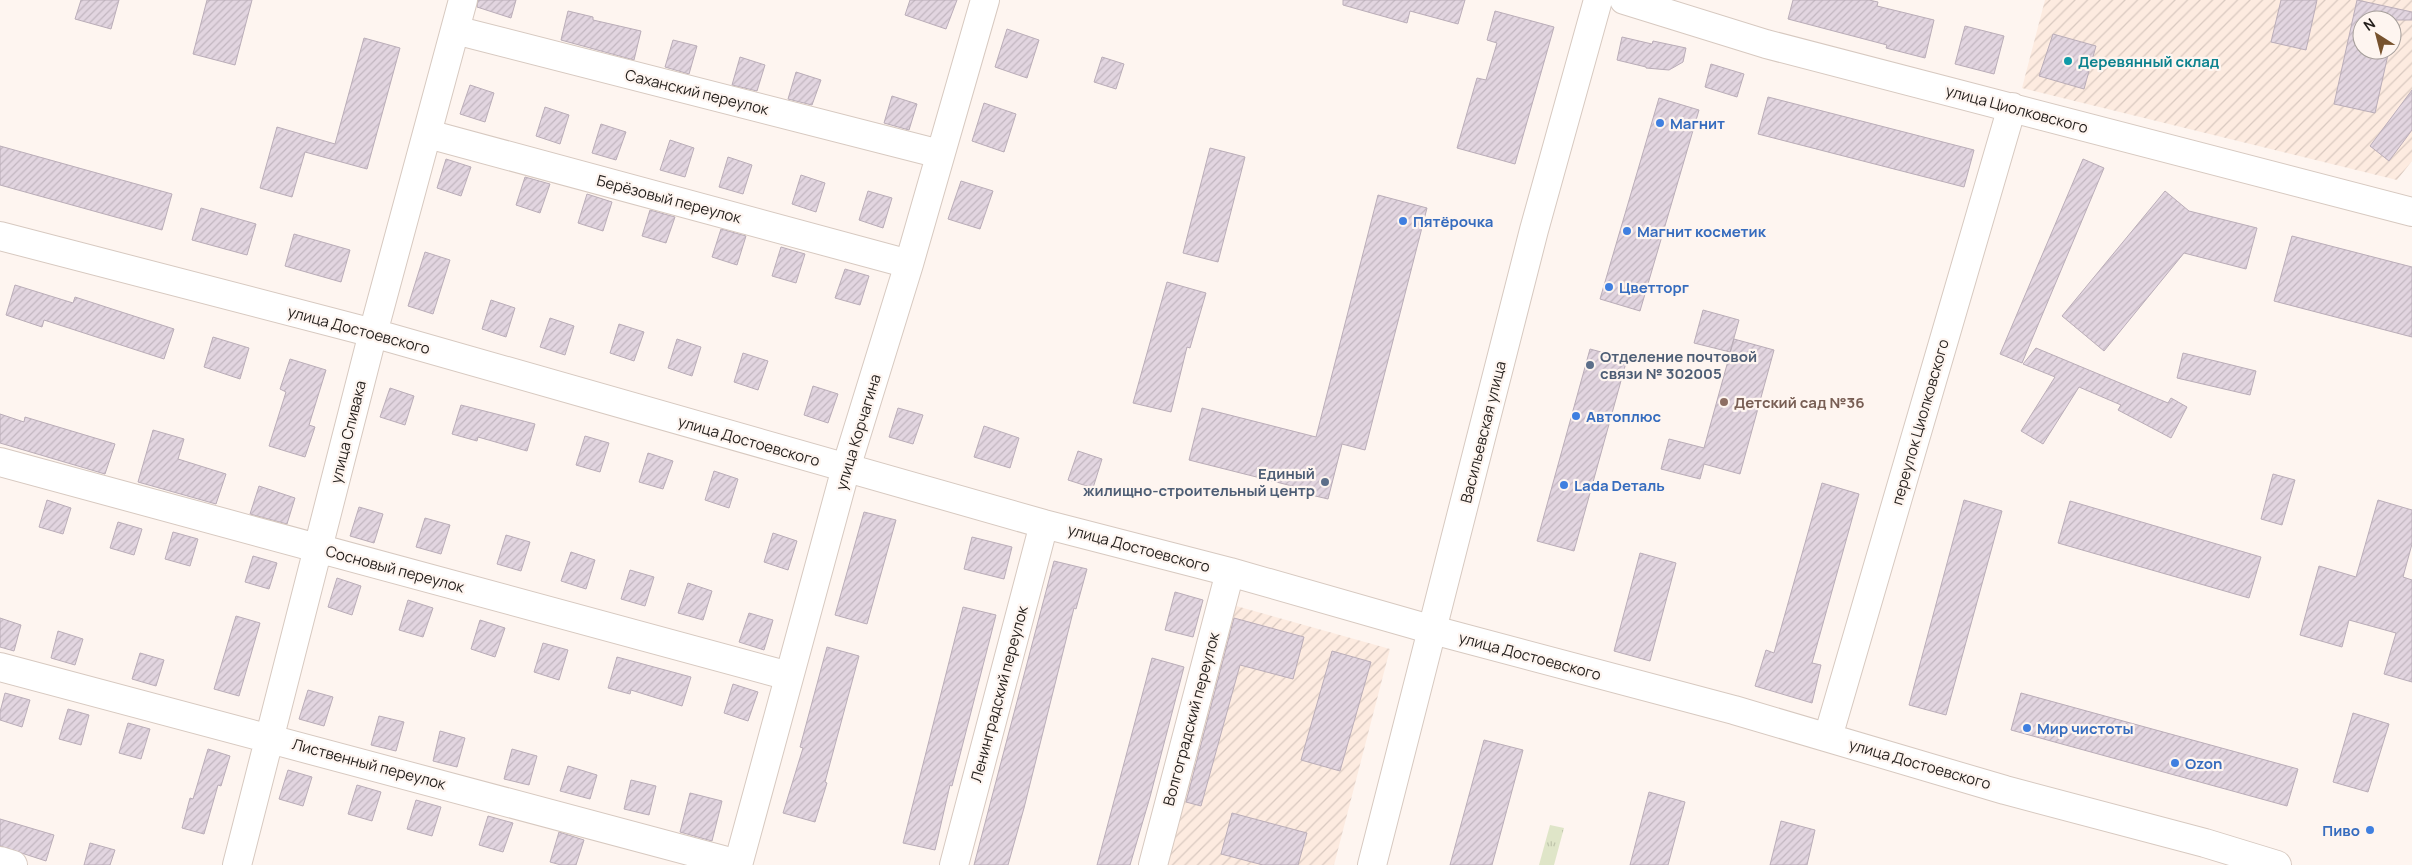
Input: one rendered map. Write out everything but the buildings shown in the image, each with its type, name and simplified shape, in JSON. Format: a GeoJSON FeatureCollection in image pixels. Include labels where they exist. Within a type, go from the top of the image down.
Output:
{"type":"FeatureCollection","features":[{"type":"Feature","properties":{"kind":"street","name":"улица Спивака"},"geometry":{"type":"LineString","coordinates":[[237,865],[374,333],[463,0]]}},
{"type":"Feature","properties":{"kind":"street","name":"улица Корчагина"},"geometry":{"type":"LineString","coordinates":[[738,864],[846,468],[910,264],[985,0]]}},
{"type":"Feature","properties":{"kind":"street","name":"Васильевская улица"},"geometry":{"type":"LineString","coordinates":[[1372,865],[1534,230],[1598,0]]}},
{"type":"Feature","properties":{"kind":"street","name":"улица Циолковского"},"geometry":{"type":"LineString","coordinates":[[1624,0],[1757,41],[2412,212]]}},
{"type":"Feature","properties":{"kind":"street","name":"Саханский переулок"},"geometry":{"type":"LineString","coordinates":[[455,30],[940,154]]}},
{"type":"Feature","properties":{"kind":"street","name":"переулок Циолковского"},"geometry":{"type":"LineString","coordinates":[[1828,737],[2012,107]]}},
{"type":"Feature","properties":{"kind":"street","name":"Берёзовый переулок"},"geometry":{"type":"LineString","coordinates":[[428,134],[910,264]]}},
{"type":"Feature","properties":{"kind":"street","name":"улица Достоевского"},"geometry":{"type":"LineString","coordinates":[[0,236],[374,333],[1044,524],[1230,572],[1433,630],[1828,737],[2005,790],[2205,843],[2277,865]]}},
{"type":"Feature","properties":{"kind":"street","name":"Сосновый переулок"},"geometry":{"type":"LineString","coordinates":[[0,462],[789,676]]}},
{"type":"Feature","properties":{"kind":"street","name":"Ленинградский переулок"},"geometry":{"type":"LineString","coordinates":[[954,865],[1044,524]]}},
{"type":"Feature","properties":{"kind":"street","name":"Волгоградский переулок"},"geometry":{"type":"LineString","coordinates":[[1153,865],[1230,572]]}},
{"type":"Feature","properties":{"kind":"street","name":"Лиственный переулок"},"geometry":{"type":"LineString","coordinates":[[0,666],[738,864]]}},
{"type":"Feature","properties":{"kind":"street"},"geometry":{"type":"LineString","coordinates":[[0,862],[13,865]]}},
{"type":"Feature","properties":{"kind":"shaded area"},"geometry":{"type":"Polygon","coordinates":[[[2045,0],[2412,0],[2412,161],[2397,180],[2022,88],[2045,0]]]}},
{"type":"Feature","properties":{"kind":"shaded area"},"geometry":{"type":"Polygon","coordinates":[[[1229,604],[1390,649],[1334,865],[1160,865],[1229,604]]]}},
{"type":"Feature","properties":{"kind":"green space"},"geometry":{"type":"Polygon","coordinates":[[[1550,825],[1564,828],[1554,865],[1539,865],[1550,825]]]}},
{"type":"Feature","properties":{"kind":"place","name":"Деревянный склад"},"geometry":{"type":"Point","coordinates":[2068,61]}},
{"type":"Feature","properties":{"kind":"place","name":"Магнит"},"geometry":{"type":"Point","coordinates":[1660,123]}},
{"type":"Feature","properties":{"kind":"place","name":"Пятёрочка"},"geometry":{"type":"Point","coordinates":[1403,221]}},
{"type":"Feature","properties":{"kind":"place","name":"Магнит косметик"},"geometry":{"type":"Point","coordinates":[1627,231]}},
{"type":"Feature","properties":{"kind":"place","name":"Цветторг"},"geometry":{"type":"Point","coordinates":[1609,287]}},
{"type":"Feature","properties":{"kind":"place","name":"Отделение почтовой связи № 302005"},"geometry":{"type":"Point","coordinates":[1590,365]}},
{"type":"Feature","properties":{"kind":"place","name":"Детский сад №36"},"geometry":{"type":"Point","coordinates":[1724,402]}},
{"type":"Feature","properties":{"kind":"place","name":"Автоплюс"},"geometry":{"type":"Point","coordinates":[1576,416]}},
{"type":"Feature","properties":{"kind":"place","name":"Единый жилищно-строительный центр"},"geometry":{"type":"Point","coordinates":[1325,482]}},
{"type":"Feature","properties":{"kind":"place","name":"Lada Dеталь"},"geometry":{"type":"Point","coordinates":[1564,485]}},
{"type":"Feature","properties":{"kind":"place","name":"Мир чистоты"},"geometry":{"type":"Point","coordinates":[2027,728]}},
{"type":"Feature","properties":{"kind":"place","name":"Ozon"},"geometry":{"type":"Point","coordinates":[2175,763]}},
{"type":"Feature","properties":{"kind":"place","name":"Пиво"},"geometry":{"type":"Point","coordinates":[2370,830]}}]}
